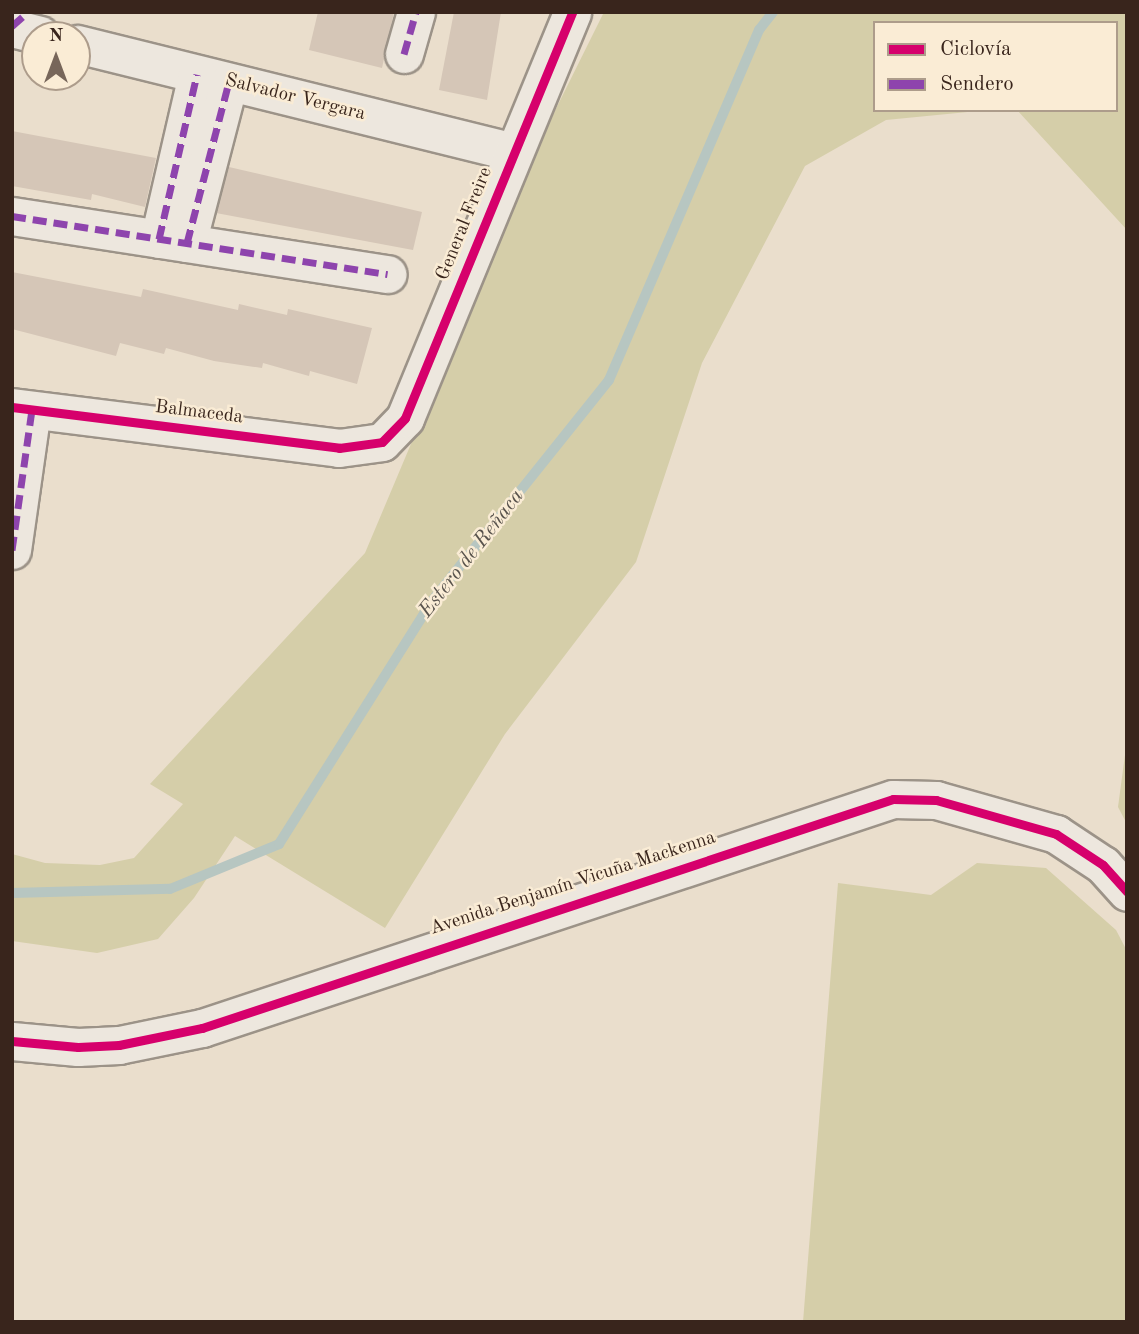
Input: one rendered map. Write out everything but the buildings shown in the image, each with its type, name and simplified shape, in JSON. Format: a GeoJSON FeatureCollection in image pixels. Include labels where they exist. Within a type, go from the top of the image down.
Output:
{"type":"FeatureCollection","features":[{"type":"Feature","properties":{"kind":"street"},"geometry":{"type":"LineString","coordinates":[[12,27],[28,12]]}},
{"type":"Feature","properties":{"kind":"street"},"geometry":{"type":"LineString","coordinates":[[404,54],[416,12]]}},
{"type":"Feature","properties":{"kind":"street","name":"General Freire"},"geometry":{"type":"LineString","coordinates":[[382,442],[405,418],[512,152],[572,12]]}},
{"type":"Feature","properties":{"kind":"street","name":"Salvador Vergara"},"geometry":{"type":"LineString","coordinates":[[91,48],[512,152]]}},
{"type":"Feature","properties":{"kind":"street"},"geometry":{"type":"LineString","coordinates":[[173,241],[213,78]]}},
{"type":"Feature","properties":{"kind":"street"},"geometry":{"type":"LineString","coordinates":[[12,216],[388,274]]}},
{"type":"Feature","properties":{"kind":"street","name":"Balmaceda"},"geometry":{"type":"LineString","coordinates":[[12,550],[22,409],[339,448],[382,442]]}},
{"type":"Feature","properties":{"kind":"street","name":"Avenida Benjamín Vicuña Mackenna"},"geometry":{"type":"LineString","coordinates":[[12,1041],[78,1047],[119,1045],[201,1028],[893,799],[936,800],[1056,834],[1102,865],[1127,892]]}},
{"type":"Feature","properties":{"kind":"shaded area"},"geometry":{"type":"Polygon","coordinates":[[[604,12],[1127,12],[1127,230],[1019,112],[1118,112],[1118,21],[873,21],[873,112],[968,112],[886,120],[805,166],[702,363],[636,562],[505,734],[385,928],[235,836],[194,898],[158,939],[97,953],[12,941],[12,854],[45,863],[100,865],[134,858],[183,804],[150,784],[365,553],[532,157],[604,12]]]}},
{"type":"Feature","properties":{"kind":"shaded area"},"geometry":{"type":"Polygon","coordinates":[[[1127,740],[1127,824],[1118,807],[1127,740]]]}},
{"type":"Feature","properties":{"kind":"shaded area"},"geometry":{"type":"Polygon","coordinates":[[[977,863],[1046,868],[1116,930],[1127,951],[1127,1322],[803,1322],[838,883],[931,895],[977,863]]]}},
{"type":"Feature","properties":{"kind":"waterway","name":"Estero de Reñaca"},"geometry":{"type":"LineString","coordinates":[[12,893],[170,889],[279,844],[432,601],[609,380],[759,30],[773,12]]}},
{"type":"Feature","properties":{"kind":"marked path"},"geometry":{"type":"LineString","coordinates":[[12,26],[28,12]]}},
{"type":"Feature","properties":{"kind":"marked path"},"geometry":{"type":"LineString","coordinates":[[404,54],[416,12]]}},
{"type":"Feature","properties":{"kind":"marked path"},"geometry":{"type":"LineString","coordinates":[[159,239],[197,74]]}},
{"type":"Feature","properties":{"kind":"marked path"},"geometry":{"type":"LineString","coordinates":[[187,243],[229,82]]}},
{"type":"Feature","properties":{"kind":"marked path"},"geometry":{"type":"LineString","coordinates":[[12,216],[388,274]]}},
{"type":"Feature","properties":{"kind":"marked path"},"geometry":{"type":"LineString","coordinates":[[12,550],[32,410]]}},
{"type":"Feature","properties":{"kind":"cycle path"},"geometry":{"type":"LineString","coordinates":[[12,407],[339,448],[382,442],[405,418],[572,12]]}},
{"type":"Feature","properties":{"kind":"cycle path"},"geometry":{"type":"LineString","coordinates":[[12,1041],[78,1047],[119,1045],[202,1028],[893,799],[936,800],[1056,834],[1103,865],[1127,892]]}}]}
